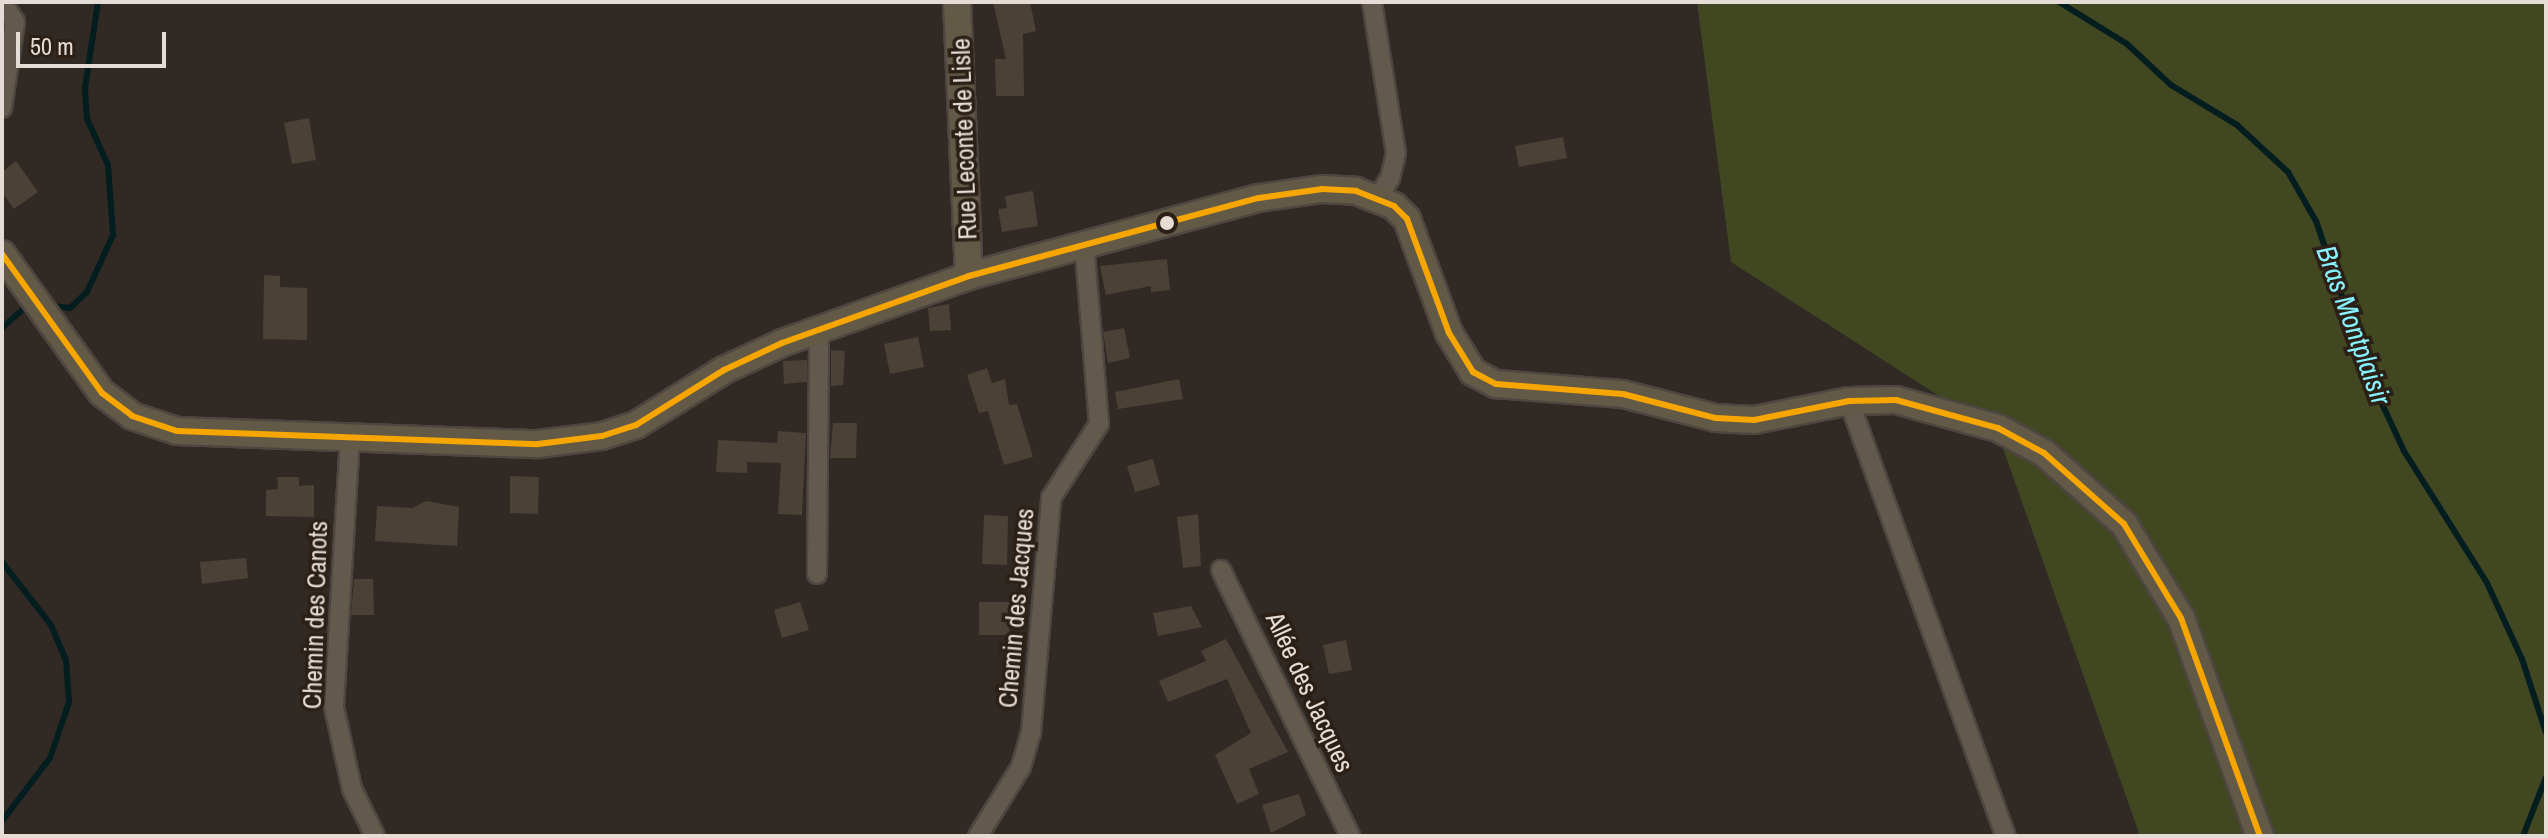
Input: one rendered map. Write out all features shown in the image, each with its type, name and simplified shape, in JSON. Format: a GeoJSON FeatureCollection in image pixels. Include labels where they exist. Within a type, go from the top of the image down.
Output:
{"type":"FeatureCollection","features":[{"type":"Feature","properties":{"kind":"main road","name":"Rue Leconte de Lisle"},"geometry":{"type":"LineString","coordinates":[[957,2],[969,276]]}},
{"type":"Feature","properties":{"kind":"main road"},"geometry":{"type":"LineString","coordinates":[[2,254],[102,393],[132,416],[177,431],[538,444],[602,436],[665,410],[744,360],[969,276],[1084,242],[1259,198],[1322,189],[1378,198],[1407,219],[1449,333],[1473,372],[1496,384],[1623,394],[1729,419],[1754,420],[1849,401],[1896,400],[1998,428],[2044,453],[2124,524],[2181,618],[2260,836]]}},
{"type":"Feature","properties":{"kind":"street"},"geometry":{"type":"LineString","coordinates":[[2,2],[15,22],[2,108]]}},
{"type":"Feature","properties":{"kind":"street"},"geometry":{"type":"LineString","coordinates":[[1372,2],[1396,153],[1390,178],[1378,198]]}},
{"type":"Feature","properties":{"kind":"street","name":"Chemin des Jacques"},"geometry":{"type":"LineString","coordinates":[[978,836],[1021,767],[1031,733],[1051,498],[1099,424],[1084,242]]}},
{"type":"Feature","properties":{"kind":"street"},"geometry":{"type":"LineString","coordinates":[[817,574],[819,331]]}},
{"type":"Feature","properties":{"kind":"street"},"geometry":{"type":"LineString","coordinates":[[1849,401],[2006,836]]}},
{"type":"Feature","properties":{"kind":"street","name":"Chemin des Canots"},"geometry":{"type":"LineString","coordinates":[[350,437],[334,707],[352,789],[375,836]]}},
{"type":"Feature","properties":{"kind":"street","name":"Allée des Jacques"},"geometry":{"type":"LineString","coordinates":[[1221,570],[1253,626],[1272,684],[1350,836]]}},
{"type":"Feature","properties":{"kind":"green space"},"geometry":{"type":"Polygon","coordinates":[[[1697,2],[2546,2],[2546,836],[2140,836],[1998,434],[1731,262],[1697,2]]]}},
{"type":"Feature","properties":{"kind":"building"},"geometry":{"type":"Polygon","coordinates":[[[993,2],[1030,2],[1036,31],[1023,34],[1024,96],[996,96],[995,59],[1006,59],[993,2]]]}},
{"type":"Feature","properties":{"kind":"building"},"geometry":{"type":"Polygon","coordinates":[[[309,118],[316,160],[292,164],[284,123],[309,118]]]}},
{"type":"Feature","properties":{"kind":"building"},"geometry":{"type":"Polygon","coordinates":[[[1563,137],[1567,158],[1519,167],[1515,146],[1563,137]]]}},
{"type":"Feature","properties":{"kind":"building"},"geometry":{"type":"Polygon","coordinates":[[[16,161],[38,192],[14,209],[2,192],[2,172],[16,161]]]}},
{"type":"Feature","properties":{"kind":"building"},"geometry":{"type":"Polygon","coordinates":[[[1033,191],[1038,226],[1002,232],[998,209],[1007,208],[1005,196],[1033,191]]]}},
{"type":"Feature","properties":{"kind":"building"},"geometry":{"type":"Polygon","coordinates":[[[1167,259],[1170,290],[1151,292],[1151,286],[1106,295],[1100,266],[1167,259]]]}},
{"type":"Feature","properties":{"kind":"building"},"geometry":{"type":"Polygon","coordinates":[[[264,275],[280,276],[280,287],[307,288],[307,340],[263,339],[264,275]]]}},
{"type":"Feature","properties":{"kind":"building"},"geometry":{"type":"Polygon","coordinates":[[[949,304],[951,330],[930,331],[928,308],[949,304]]]}},
{"type":"Feature","properties":{"kind":"building"},"geometry":{"type":"Polygon","coordinates":[[[1124,328],[1130,358],[1108,363],[1103,332],[1124,328]]]}},
{"type":"Feature","properties":{"kind":"building"},"geometry":{"type":"Polygon","coordinates":[[[918,337],[924,367],[890,374],[884,344],[918,337]]]}},
{"type":"Feature","properties":{"kind":"building"},"geometry":{"type":"Polygon","coordinates":[[[831,350],[845,351],[843,385],[831,386],[831,350]]]}},
{"type":"Feature","properties":{"kind":"building"},"geometry":{"type":"Polygon","coordinates":[[[807,360],[807,382],[784,384],[783,361],[807,360]]]}},
{"type":"Feature","properties":{"kind":"building"},"geometry":{"type":"Polygon","coordinates":[[[987,368],[992,383],[1005,379],[1009,405],[1017,404],[1033,457],[1004,465],[988,411],[979,413],[967,375],[987,368]]]}},
{"type":"Feature","properties":{"kind":"building"},"geometry":{"type":"Polygon","coordinates":[[[1179,379],[1183,399],[1118,409],[1115,392],[1179,379]]]}},
{"type":"Feature","properties":{"kind":"building"},"geometry":{"type":"Polygon","coordinates":[[[833,423],[857,423],[856,458],[830,458],[833,423]]]}},
{"type":"Feature","properties":{"kind":"building"},"geometry":{"type":"Polygon","coordinates":[[[778,431],[806,433],[802,515],[778,514],[781,463],[747,462],[747,473],[716,472],[718,440],[777,443],[778,431]]]}},
{"type":"Feature","properties":{"kind":"building"},"geometry":{"type":"Polygon","coordinates":[[[1153,459],[1160,485],[1135,492],[1127,466],[1153,459]]]}},
{"type":"Feature","properties":{"kind":"building"},"geometry":{"type":"Polygon","coordinates":[[[510,476],[539,477],[538,514],[510,513],[510,476]]]}},
{"type":"Feature","properties":{"kind":"building"},"geometry":{"type":"Polygon","coordinates":[[[277,477],[299,477],[299,486],[314,485],[314,517],[266,516],[266,490],[278,489],[277,477]]]}},
{"type":"Feature","properties":{"kind":"building"},"geometry":{"type":"Polygon","coordinates":[[[426,501],[459,507],[457,546],[375,541],[377,506],[412,508],[426,501]]]}},
{"type":"Feature","properties":{"kind":"building"},"geometry":{"type":"Polygon","coordinates":[[[1198,514],[1201,566],[1183,568],[1177,517],[1198,514]]]}},
{"type":"Feature","properties":{"kind":"building"},"geometry":{"type":"Polygon","coordinates":[[[984,515],[1008,516],[1007,565],[982,564],[984,515]]]}},
{"type":"Feature","properties":{"kind":"building"},"geometry":{"type":"Polygon","coordinates":[[[246,558],[248,578],[202,584],[200,562],[246,558]]]}},
{"type":"Feature","properties":{"kind":"building"},"geometry":{"type":"Polygon","coordinates":[[[354,579],[373,579],[374,615],[351,615],[354,579]]]}},
{"type":"Feature","properties":{"kind":"building"},"geometry":{"type":"Polygon","coordinates":[[[800,602],[809,630],[782,638],[774,610],[800,602]]]}},
{"type":"Feature","properties":{"kind":"building"},"geometry":{"type":"Polygon","coordinates":[[[979,602],[1009,602],[1009,635],[979,635],[979,602]]]}},
{"type":"Feature","properties":{"kind":"building"},"geometry":{"type":"Polygon","coordinates":[[[1191,606],[1202,627],[1158,636],[1153,613],[1191,606]]]}},
{"type":"Feature","properties":{"kind":"building"},"geometry":{"type":"Polygon","coordinates":[[[1226,639],[1288,752],[1249,769],[1259,794],[1237,804],[1215,755],[1251,733],[1227,679],[1168,702],[1159,681],[1206,661],[1201,651],[1226,639]]]}},
{"type":"Feature","properties":{"kind":"building"},"geometry":{"type":"Polygon","coordinates":[[[1346,640],[1352,670],[1329,674],[1323,645],[1346,640]]]}},
{"type":"Feature","properties":{"kind":"building"},"geometry":{"type":"Polygon","coordinates":[[[1299,794],[1306,815],[1271,833],[1262,805],[1299,794]]]}},
{"type":"Feature","properties":{"kind":"waterway"},"geometry":{"type":"LineString","coordinates":[[48,305],[70,308],[87,292],[113,235],[108,165],[87,119],[85,88],[98,2]]}},
{"type":"Feature","properties":{"kind":"waterway","name":"Bras Montplaisir"},"geometry":{"type":"LineString","coordinates":[[2059,2],[2127,44],[2171,85],[2237,125],[2288,172],[2316,221],[2370,378],[2404,451],[2487,583],[2522,659],[2546,733]]}},
{"type":"Feature","properties":{"kind":"waterway"},"geometry":{"type":"LineString","coordinates":[[2,328],[29,304]]}},
{"type":"Feature","properties":{"kind":"waterway"},"geometry":{"type":"LineString","coordinates":[[2,562],[51,625],[66,660],[69,702],[50,758],[2,821]]}},
{"type":"Feature","properties":{"kind":"waterway","name":"Bras Montplaisir"},"geometry":{"type":"LineString","coordinates":[[2523,836],[2546,777]]}},
{"type":"Feature","properties":{"kind":"transit line"},"geometry":{"type":"LineString","coordinates":[[2,254],[102,393],[132,416],[177,431],[538,444],[602,436],[636,425],[724,370],[782,343],[969,276],[1259,198],[1322,189],[1356,191],[1394,206],[1407,219],[1449,333],[1473,372],[1496,384],[1623,394],[1716,418],[1754,420],[1849,401],[1896,400],[1998,428],[2044,453],[2124,524],[2181,618],[2260,836]]}}]}
